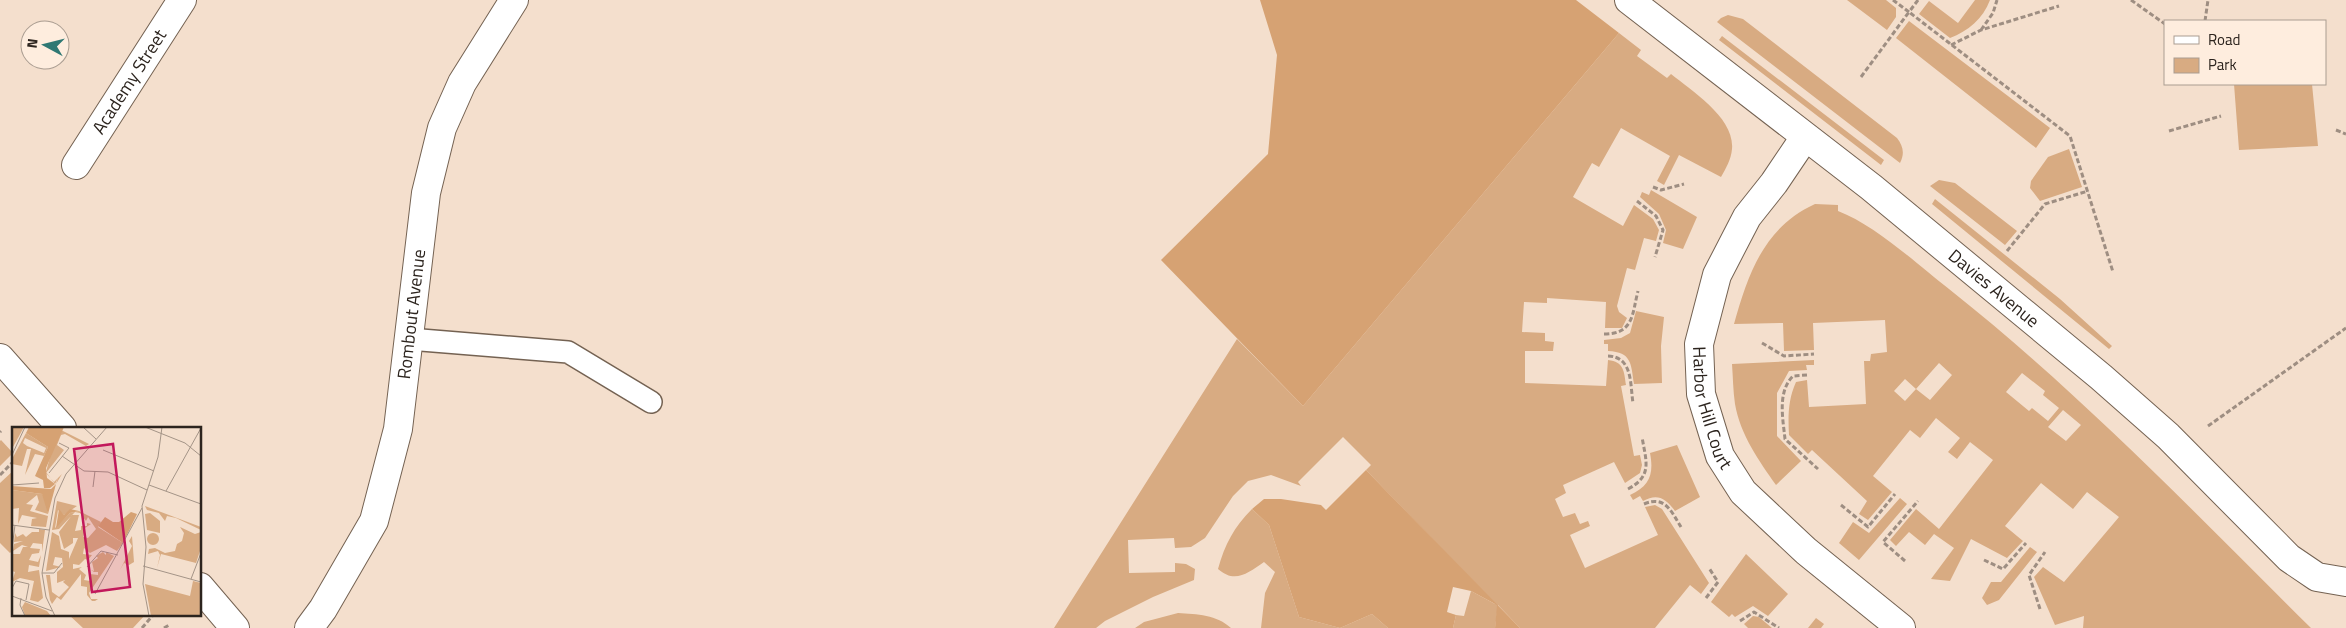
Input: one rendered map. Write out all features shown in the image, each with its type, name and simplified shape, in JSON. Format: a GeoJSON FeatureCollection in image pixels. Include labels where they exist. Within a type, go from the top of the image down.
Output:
{"type":"FeatureCollection","features":[{"type":"Feature","properties":{"kind":"street","name":"Academy Street"},"geometry":{"type":"LineString","coordinates":[[76,165],[182,0]]}},
{"type":"Feature","properties":{"kind":"street","name":"Rombout Avenue"},"geometry":{"type":"LineString","coordinates":[[309,628],[323,609],[374,521],[398,429],[426,193],[442,128],[462,83],[514,0]]}},
{"type":"Feature","properties":{"kind":"street","name":"Davies Avenue"},"geometry":{"type":"LineString","coordinates":[[1629,0],[1914,221],[2132,403],[2168,436],[2289,558],[2317,577],[2346,582]]}},
{"type":"Feature","properties":{"kind":"street","name":"Harbor Hill Court"},"geometry":{"type":"LineString","coordinates":[[1805,137],[1774,183],[1747,217],[1717,275],[1699,344],[1701,394],[1720,456],[1743,492],[1806,551],[1901,628]]}},
{"type":"Feature","properties":{"kind":"street"},"geometry":{"type":"LineString","coordinates":[[0,358],[61,427]]}},
{"type":"Feature","properties":{"kind":"street"},"geometry":{"type":"LineString","coordinates":[[201,588],[235,628]]}},
{"type":"Feature","properties":{"kind":"lane"},"geometry":{"type":"LineString","coordinates":[[409,339],[568,352],[651,402]]}},
{"type":"Feature","properties":{"kind":"path"},"geometry":{"type":"LineString","coordinates":[[1893,0],[2070,136],[2113,272]]}},
{"type":"Feature","properties":{"kind":"path"},"geometry":{"type":"LineString","coordinates":[[1861,76],[1918,0]]}},
{"type":"Feature","properties":{"kind":"path"},"geometry":{"type":"LineString","coordinates":[[1981,30],[1993,13],[1997,0]]}},
{"type":"Feature","properties":{"kind":"path"},"geometry":{"type":"LineString","coordinates":[[2131,0],[2164,23]]}},
{"type":"Feature","properties":{"kind":"path"},"geometry":{"type":"LineString","coordinates":[[2205,20],[2208,0]]}},
{"type":"Feature","properties":{"kind":"path"},"geometry":{"type":"LineString","coordinates":[[1951,45],[1981,30],[2059,6]]}},
{"type":"Feature","properties":{"kind":"path"},"geometry":{"type":"LineString","coordinates":[[2169,131],[2221,116]]}},
{"type":"Feature","properties":{"kind":"path"},"geometry":{"type":"LineString","coordinates":[[2336,130],[2346,134]]}},
{"type":"Feature","properties":{"kind":"path"},"geometry":{"type":"LineString","coordinates":[[1653,187],[1661,190],[1684,184]]}},
{"type":"Feature","properties":{"kind":"path"},"geometry":{"type":"LineString","coordinates":[[2007,251],[2045,204],[2088,190]]}},
{"type":"Feature","properties":{"kind":"path"},"geometry":{"type":"LineString","coordinates":[[1637,201],[1656,216],[1663,230],[1655,257]]}},
{"type":"Feature","properties":{"kind":"path"},"geometry":{"type":"LineString","coordinates":[[1604,334],[1623,332],[1628,326],[1638,290]]}},
{"type":"Feature","properties":{"kind":"path"},"geometry":{"type":"LineString","coordinates":[[2204,429],[2346,328]]}},
{"type":"Feature","properties":{"kind":"path"},"geometry":{"type":"LineString","coordinates":[[1762,343],[1784,356],[1814,354]]}},
{"type":"Feature","properties":{"kind":"path"},"geometry":{"type":"LineString","coordinates":[[1608,356],[1622,359],[1627,365],[1633,403]]}},
{"type":"Feature","properties":{"kind":"path"},"geometry":{"type":"LineString","coordinates":[[1807,375],[1792,376],[1788,381],[1783,396],[1785,440],[1818,469]]}},
{"type":"Feature","properties":{"kind":"path"},"geometry":{"type":"LineString","coordinates":[[1628,489],[1642,479],[1647,465],[1642,437]]}},
{"type":"Feature","properties":{"kind":"path"},"geometry":{"type":"LineString","coordinates":[[0,475],[12,463]]}},
{"type":"Feature","properties":{"kind":"path"},"geometry":{"type":"LineString","coordinates":[[1841,505],[1868,527],[1895,494]]}},
{"type":"Feature","properties":{"kind":"path"},"geometry":{"type":"LineString","coordinates":[[1644,504],[1652,500],[1663,503],[1669,508],[1681,527]]}},
{"type":"Feature","properties":{"kind":"path"},"geometry":{"type":"LineString","coordinates":[[1905,561],[1882,542],[1918,501]]}},
{"type":"Feature","properties":{"kind":"path"},"geometry":{"type":"LineString","coordinates":[[1984,560],[2003,569],[2026,543]]}},
{"type":"Feature","properties":{"kind":"path"},"geometry":{"type":"LineString","coordinates":[[2040,608],[2029,575],[2045,552]]}},
{"type":"Feature","properties":{"kind":"path"},"geometry":{"type":"LineString","coordinates":[[1706,598],[1718,582],[1709,568]]}},
{"type":"Feature","properties":{"kind":"path"},"geometry":{"type":"LineString","coordinates":[[1740,621],[1754,612],[1779,628]]}},
{"type":"Feature","properties":{"kind":"path"},"geometry":{"type":"LineString","coordinates":[[142,628],[152,616]]}},
{"type":"Feature","properties":{"kind":"path"},"geometry":{"type":"LineString","coordinates":[[164,628],[169,625]]}},
{"type":"Feature","properties":{"kind":"green space"},"geometry":{"type":"Polygon","coordinates":[[[1847,0],[1886,0],[1896,8],[1896,17],[1887,30],[1847,0]]]}},
{"type":"Feature","properties":{"kind":"green space"},"geometry":{"type":"Polygon","coordinates":[[[1975,0],[1990,0],[1974,24],[1950,38],[1919,14],[1929,1],[1958,23],[1975,0]]]}},
{"type":"Feature","properties":{"kind":"green space"},"geometry":{"type":"Polygon","coordinates":[[[1728,15],[1743,19],[1897,138],[1903,150],[1900,163],[1717,22],[1728,15]]]}},
{"type":"Feature","properties":{"kind":"green space"},"geometry":{"type":"Polygon","coordinates":[[[1909,21],[2050,128],[2036,148],[1896,38],[1909,21]]]}},
{"type":"Feature","properties":{"kind":"green space"},"geometry":{"type":"Polygon","coordinates":[[[1619,33],[1641,50],[1637,56],[1667,78],[1671,74],[1720,116],[1731,138],[1731,157],[1721,177],[1679,155],[1664,185],[1657,181],[1670,156],[1621,128],[1599,167],[1592,163],[1573,197],[1623,226],[1634,205],[1653,219],[1659,230],[1656,241],[1644,238],[1635,270],[1627,268],[1617,306],[1619,312],[1627,318],[1622,328],[1605,328],[1606,302],[1547,298],[1547,303],[1524,302],[1522,332],[1545,333],[1545,341],[1554,342],[1553,351],[1525,351],[1525,383],[1606,386],[1608,360],[1620,365],[1624,371],[1626,385],[1621,386],[1634,456],[1640,455],[1642,465],[1640,473],[1625,483],[1614,462],[1563,485],[1566,493],[1555,499],[1563,517],[1575,513],[1580,524],[1588,521],[1590,526],[1570,535],[1585,568],[1658,535],[1645,507],[1655,505],[1662,509],[1709,583],[1701,594],[1690,585],[1655,628],[1520,628],[1498,605],[1495,628],[1453,628],[1456,615],[1464,616],[1471,591],[1495,604],[1366,470],[1371,465],[1343,437],[1298,482],[1301,486],[1271,475],[1248,481],[1233,496],[1205,538],[1191,547],[1175,548],[1174,538],[1128,540],[1129,573],[1175,572],[1175,563],[1186,564],[1195,569],[1194,580],[1153,597],[1105,621],[1096,628],[1054,628],[1237,339],[1303,406],[1619,33]]]}},
{"type":"Feature","properties":{"kind":"green space"},"geometry":{"type":"Polygon","coordinates":[[[1722,36],[1884,160],[1881,165],[1719,40],[1722,36]]]}},
{"type":"Feature","properties":{"kind":"green space"},"geometry":{"type":"Polygon","coordinates":[[[2234,85],[2312,85],[2318,146],[2239,150],[2234,85]]]}},
{"type":"Feature","properties":{"kind":"green space"},"geometry":{"type":"Polygon","coordinates":[[[2069,149],[2082,187],[2040,201],[2030,188],[2031,181],[2048,157],[2069,149]]]}},
{"type":"Feature","properties":{"kind":"green space"},"geometry":{"type":"Polygon","coordinates":[[[1939,180],[1955,183],[2017,231],[2005,245],[1930,186],[1939,180]]]}},
{"type":"Feature","properties":{"kind":"green space"},"geometry":{"type":"Polygon","coordinates":[[[1651,190],[1697,217],[1683,249],[1663,243],[1666,230],[1659,214],[1640,197],[1642,192],[1649,195],[1651,190]]]}},
{"type":"Feature","properties":{"kind":"green space"},"geometry":{"type":"Polygon","coordinates":[[[1935,199],[2060,299],[2112,346],[2109,349],[1932,204],[1935,199]]]}},
{"type":"Feature","properties":{"kind":"green space"},"geometry":{"type":"Polygon","coordinates":[[[1815,204],[1838,205],[1838,211],[1852,217],[1881,235],[1910,257],[1997,328],[2090,411],[2179,496],[2311,628],[2083,628],[2084,616],[2055,625],[2034,577],[2043,567],[2064,582],[2119,517],[2087,492],[2073,509],[2041,483],[2005,526],[2023,541],[2007,558],[1971,539],[1950,581],[1931,579],[1954,548],[1934,534],[1925,545],[1909,532],[1896,546],[1890,540],[1916,509],[1939,529],[1993,460],[1970,442],[1957,459],[1948,452],[1960,438],[1936,418],[1920,438],[1910,430],[1873,476],[1892,492],[1868,520],[1859,514],[1867,501],[1812,450],[1808,454],[1789,435],[1789,408],[1796,382],[1807,380],[1809,407],[1866,404],[1864,361],[1870,361],[1871,354],[1887,352],[1885,320],[1813,323],[1814,350],[1784,351],[1783,323],[1734,324],[1745,287],[1761,254],[1783,225],[1797,214],[1815,204]],[[1939,363],[1916,389],[1930,400],[1952,375],[1939,363]],[[2022,373],[2006,392],[2029,411],[2032,408],[2048,421],[2059,408],[2043,395],[2045,391],[2022,373]],[[1905,379],[1894,391],[1905,401],[1916,389],[1905,379]],[[2063,410],[2048,427],[2066,441],[2081,425],[2063,410]]]}},
{"type":"Feature","properties":{"kind":"green space"},"geometry":{"type":"Polygon","coordinates":[[[1636,311],[1664,317],[1661,346],[1662,383],[1634,384],[1629,360],[1622,354],[1608,351],[1608,344],[1604,344],[1604,340],[1621,338],[1630,333],[1636,311]]]}},
{"type":"Feature","properties":{"kind":"green space"},"geometry":{"type":"Polygon","coordinates":[[[1814,360],[1814,365],[1806,365],[1807,370],[1789,371],[1777,393],[1777,436],[1801,461],[1776,485],[1757,457],[1741,426],[1735,404],[1732,364],[1814,360]]]}},
{"type":"Feature","properties":{"kind":"green space"},"geometry":{"type":"Polygon","coordinates":[[[0,441],[12,454],[0,466],[0,441]]]}},
{"type":"Feature","properties":{"kind":"green space"},"geometry":{"type":"Polygon","coordinates":[[[1677,445],[1700,497],[1675,511],[1661,498],[1653,497],[1643,501],[1640,496],[1633,500],[1630,495],[1642,488],[1651,473],[1650,453],[1677,445]]]}},
{"type":"Feature","properties":{"kind":"green space"},"geometry":{"type":"Polygon","coordinates":[[[12,472],[12,551],[10,553],[0,543],[0,483],[12,472]]]}},
{"type":"Feature","properties":{"kind":"green space"},"geometry":{"type":"Polygon","coordinates":[[[1900,498],[1907,504],[1859,560],[1839,543],[1853,522],[1869,533],[1900,498]]]}},
{"type":"Feature","properties":{"kind":"green space"},"geometry":{"type":"Polygon","coordinates":[[[1252,509],[1269,525],[1299,617],[1340,628],[1261,628],[1265,593],[1275,572],[1264,562],[1247,573],[1236,576],[1230,576],[1218,569],[1231,536],[1252,509]]]}},
{"type":"Feature","properties":{"kind":"green space"},"geometry":{"type":"Polygon","coordinates":[[[2030,547],[2037,552],[1999,600],[1987,605],[1982,598],[1991,582],[2001,582],[2030,547]]]}},
{"type":"Feature","properties":{"kind":"green space"},"geometry":{"type":"Polygon","coordinates":[[[1746,554],[1788,594],[1768,616],[1753,606],[1735,617],[1732,614],[1729,617],[1711,602],[1746,554]]]}},
{"type":"Feature","properties":{"kind":"green space"},"geometry":{"type":"Polygon","coordinates":[[[1178,613],[1213,618],[1231,628],[1135,628],[1144,622],[1178,613]]]}},
{"type":"Feature","properties":{"kind":"green space"},"geometry":{"type":"Polygon","coordinates":[[[1372,614],[1388,628],[1340,628],[1372,614]]]}},
{"type":"Feature","properties":{"kind":"green space"},"geometry":{"type":"Polygon","coordinates":[[[70,616],[144,616],[133,628],[83,628],[70,616]]]}},
{"type":"Feature","properties":{"kind":"green space"},"geometry":{"type":"Polygon","coordinates":[[[1753,616],[1759,617],[1772,628],[1748,628],[1744,624],[1753,616]]]}},
{"type":"Feature","properties":{"kind":"green space"},"geometry":{"type":"Polygon","coordinates":[[[1816,618],[1824,624],[1821,628],[1808,628],[1816,618]]]}},
{"type":"Feature","properties":{"kind":"shaded area"},"geometry":{"type":"Polygon","coordinates":[[[1260,0],[1576,0],[1619,33],[1303,406],[1161,260],[1268,154],[1277,55],[1260,0]]]}},
{"type":"Feature","properties":{"kind":"shaded area"},"geometry":{"type":"Polygon","coordinates":[[[1366,470],[1520,628],[1495,628],[1497,605],[1471,591],[1453,587],[1447,612],[1456,615],[1453,628],[1388,628],[1372,614],[1340,628],[1299,617],[1269,525],[1252,509],[1264,499],[1281,499],[1321,505],[1326,510],[1366,470]]]}}]}
